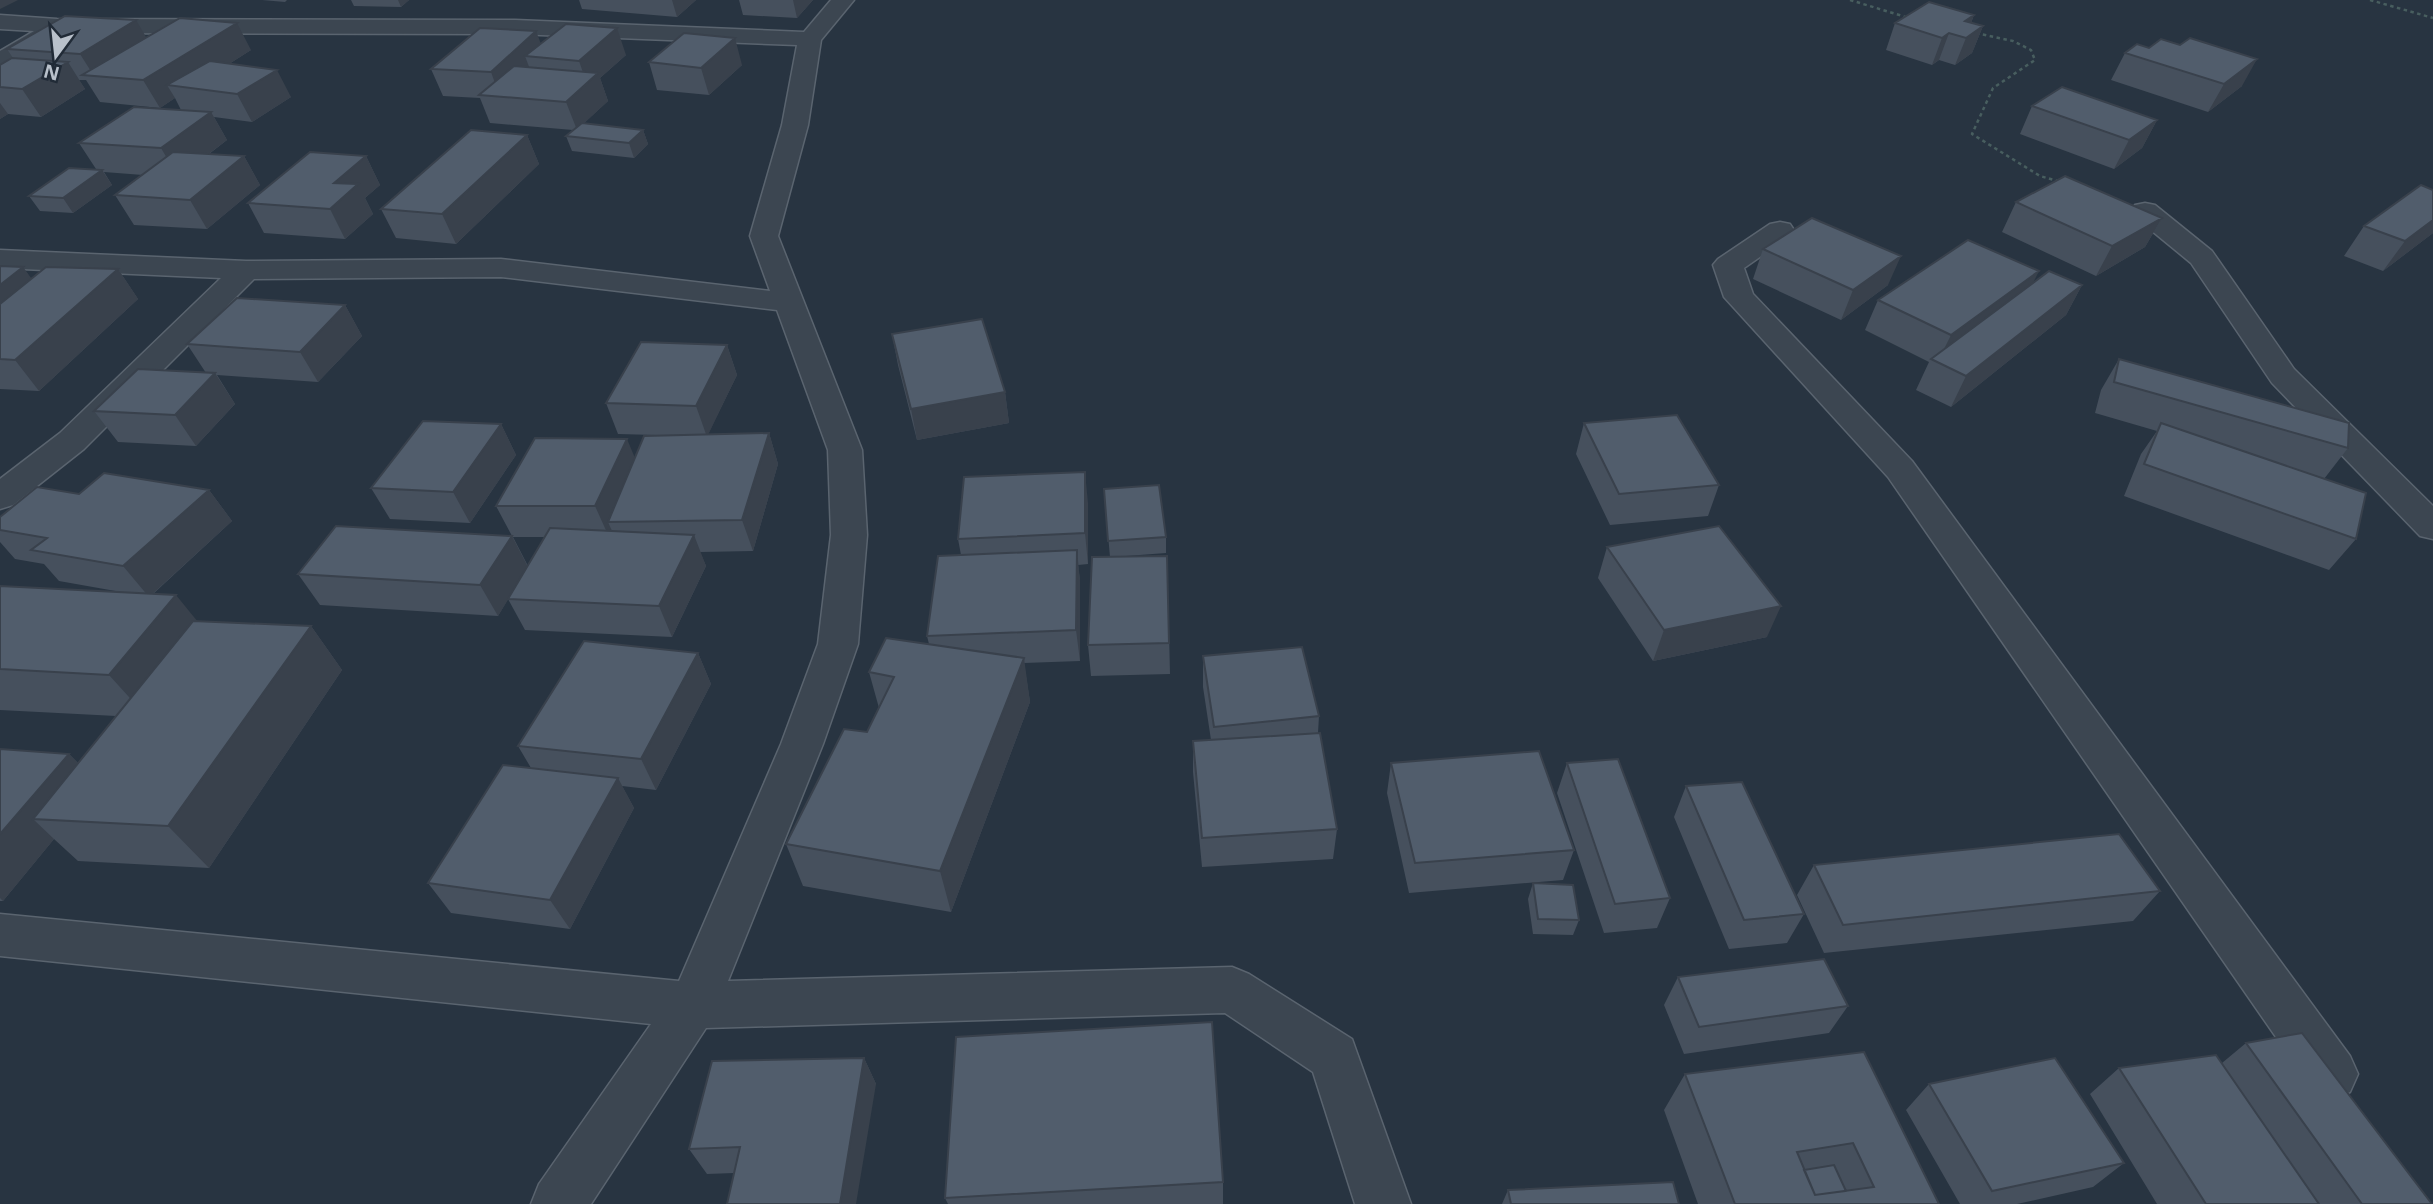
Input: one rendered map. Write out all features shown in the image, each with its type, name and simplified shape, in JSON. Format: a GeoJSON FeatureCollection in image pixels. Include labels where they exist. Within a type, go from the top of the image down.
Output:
{"type":"FeatureCollection","features":[{"type":"Feature","properties":{"kind":"street"},"geometry":{"type":"LineString","coordinates":[[559,1204],[693,1005],[802,744],[838,644],[849,535],[845,450],[764,236],[795,125],[810,39],[843,0]]}},
{"type":"Feature","properties":{"kind":"street"},"geometry":{"type":"LineString","coordinates":[[515,27],[531,9]]}},
{"type":"Feature","properties":{"kind":"street"},"geometry":{"type":"LineString","coordinates":[[0,22],[58,26],[515,27],[810,39]]}},
{"type":"Feature","properties":{"kind":"street"},"geometry":{"type":"LineString","coordinates":[[0,61],[58,26]]}},
{"type":"Feature","properties":{"kind":"street"},"geometry":{"type":"LineString","coordinates":[[2145,211],[2203,257],[2283,376],[2433,527]]}},
{"type":"Feature","properties":{"kind":"street"},"geometry":{"type":"LineString","coordinates":[[1780,230],[1728,265],[1739,297],[1900,469],[2352,1102]]}},
{"type":"Feature","properties":{"kind":"street"},"geometry":{"type":"LineString","coordinates":[[0,259],[246,270],[501,268],[791,303]]}},
{"type":"Feature","properties":{"kind":"street"},"geometry":{"type":"LineString","coordinates":[[0,497],[72,441],[246,270]]}},
{"type":"Feature","properties":{"kind":"street"},"geometry":{"type":"LineString","coordinates":[[0,935],[693,1005],[1232,990],[1334,1056],[1383,1204]]}},
{"type":"Feature","properties":{"kind":"path"},"geometry":{"type":"LineString","coordinates":[[1850,0],[1911,18]]}},
{"type":"Feature","properties":{"kind":"path"},"geometry":{"type":"LineString","coordinates":[[2370,0],[2433,19]]}},
{"type":"Feature","properties":{"kind":"path"},"geometry":{"type":"LineString","coordinates":[[1974,33],[2013,41],[2031,50],[2035,61],[1993,88],[1972,134],[2040,176],[2062,182]]}},
{"type":"Feature","properties":{"kind":"building"},"geometry":{"type":"Polygon","coordinates":[[[1929,2],[1974,15],[1965,21],[1983,26],[1966,38],[1949,33],[1942,38],[1895,23],[1929,2]]]}},
{"type":"Feature","properties":{"kind":"building"},"geometry":{"type":"Polygon","coordinates":[[[65,16],[136,20],[80,54],[7,49],[65,16]]]}},
{"type":"Feature","properties":{"kind":"building"},"geometry":{"type":"Polygon","coordinates":[[[180,18],[237,23],[143,80],[82,75],[180,18]]]}},
{"type":"Feature","properties":{"kind":"building"},"geometry":{"type":"Polygon","coordinates":[[[566,24],[617,28],[579,61],[525,56],[566,24]]]}},
{"type":"Feature","properties":{"kind":"building"},"geometry":{"type":"Polygon","coordinates":[[[480,28],[536,31],[491,72],[431,69],[480,28]]]}},
{"type":"Feature","properties":{"kind":"building"},"geometry":{"type":"Polygon","coordinates":[[[684,33],[735,38],[701,68],[649,62],[684,33]]]}},
{"type":"Feature","properties":{"kind":"building"},"geometry":{"type":"Polygon","coordinates":[[[2190,38],[2257,59],[2224,84],[2125,53],[2137,44],[2149,48],[2161,39],[2180,45],[2190,38]]]}},
{"type":"Feature","properties":{"kind":"building"},"geometry":{"type":"Polygon","coordinates":[[[12,58],[68,62],[22,89],[0,87],[0,65],[12,58]]]}},
{"type":"Feature","properties":{"kind":"building"},"geometry":{"type":"Polygon","coordinates":[[[210,61],[277,70],[237,94],[167,85],[210,61]]]}},
{"type":"Feature","properties":{"kind":"building"},"geometry":{"type":"Polygon","coordinates":[[[514,66],[598,73],[566,102],[479,95],[514,66]]]}},
{"type":"Feature","properties":{"kind":"building"},"geometry":{"type":"Polygon","coordinates":[[[2062,87],[2157,120],[2129,140],[2032,106],[2062,87]]]}},
{"type":"Feature","properties":{"kind":"building"},"geometry":{"type":"Polygon","coordinates":[[[134,107],[211,112],[161,148],[79,143],[134,107]]]}},
{"type":"Feature","properties":{"kind":"building"},"geometry":{"type":"Polygon","coordinates":[[[582,123],[643,130],[629,143],[566,136],[582,123]]]}},
{"type":"Feature","properties":{"kind":"building"},"geometry":{"type":"Polygon","coordinates":[[[471,130],[527,135],[442,214],[381,209],[471,130]]]}},
{"type":"Feature","properties":{"kind":"building"},"geometry":{"type":"Polygon","coordinates":[[[173,152],[244,156],[190,200],[115,195],[173,152]]]}},
{"type":"Feature","properties":{"kind":"building"},"geometry":{"type":"Polygon","coordinates":[[[310,152],[366,156],[334,183],[358,184],[330,209],[248,203],[310,152]]]}},
{"type":"Feature","properties":{"kind":"building"},"geometry":{"type":"Polygon","coordinates":[[[69,168],[102,170],[63,198],[29,196],[69,168]]]}},
{"type":"Feature","properties":{"kind":"building"},"geometry":{"type":"Polygon","coordinates":[[[2065,176],[2162,218],[2112,246],[2016,202],[2065,176]]]}},
{"type":"Feature","properties":{"kind":"building"},"geometry":{"type":"Polygon","coordinates":[[[2421,185],[2433,190],[2433,220],[2405,241],[2364,226],[2421,185]]]}},
{"type":"Feature","properties":{"kind":"building"},"geometry":{"type":"Polygon","coordinates":[[[1812,218],[1901,256],[1853,290],[1763,249],[1812,218]]]}},
{"type":"Feature","properties":{"kind":"building"},"geometry":{"type":"Polygon","coordinates":[[[1968,240],[2039,271],[1951,335],[1878,300],[1968,240]]]}},
{"type":"Feature","properties":{"kind":"building"},"geometry":{"type":"Polygon","coordinates":[[[0,266],[23,267],[0,285],[0,266]]]}},
{"type":"Feature","properties":{"kind":"building"},"geometry":{"type":"Polygon","coordinates":[[[46,267],[118,269],[15,360],[0,359],[0,304],[46,267]]]}},
{"type":"Feature","properties":{"kind":"building"},"geometry":{"type":"Polygon","coordinates":[[[2049,271],[2082,285],[1966,376],[1931,359],[2049,271]]]}},
{"type":"Feature","properties":{"kind":"building"},"geometry":{"type":"Polygon","coordinates":[[[237,298],[345,305],[300,352],[187,344],[237,298]]]}},
{"type":"Feature","properties":{"kind":"building"},"geometry":{"type":"Polygon","coordinates":[[[982,319],[1005,392],[911,409],[892,334],[982,319]]]}},
{"type":"Feature","properties":{"kind":"building"},"geometry":{"type":"Polygon","coordinates":[[[641,342],[727,345],[696,406],[606,403],[641,342]]]}},
{"type":"Feature","properties":{"kind":"building"},"geometry":{"type":"Polygon","coordinates":[[[2119,359],[2349,423],[2348,448],[2114,382],[2119,359]]]}},
{"type":"Feature","properties":{"kind":"building"},"geometry":{"type":"Polygon","coordinates":[[[138,369],[215,373],[175,415],[94,411],[138,369]]]}},
{"type":"Feature","properties":{"kind":"building"},"geometry":{"type":"Polygon","coordinates":[[[1677,415],[1719,485],[1619,494],[1584,423],[1677,415]]]}},
{"type":"Feature","properties":{"kind":"building"},"geometry":{"type":"Polygon","coordinates":[[[423,421],[501,424],[453,492],[371,488],[423,421]]]}},
{"type":"Feature","properties":{"kind":"building"},"geometry":{"type":"Polygon","coordinates":[[[2161,423],[2366,493],[2356,539],[2144,464],[2161,423]]]}},
{"type":"Feature","properties":{"kind":"building"},"geometry":{"type":"Polygon","coordinates":[[[769,433],[742,520],[608,522],[644,436],[769,433]]]}},
{"type":"Feature","properties":{"kind":"building"},"geometry":{"type":"Polygon","coordinates":[[[535,438],[627,439],[595,506],[496,506],[535,438]]]}},
{"type":"Feature","properties":{"kind":"building"},"geometry":{"type":"Polygon","coordinates":[[[1085,472],[1085,533],[958,539],[964,477],[1085,472]]]}},
{"type":"Feature","properties":{"kind":"building"},"geometry":{"type":"Polygon","coordinates":[[[104,473],[209,490],[123,566],[31,550],[47,538],[0,530],[0,517],[37,487],[79,494],[104,473]]]}},
{"type":"Feature","properties":{"kind":"building"},"geometry":{"type":"Polygon","coordinates":[[[1159,485],[1166,537],[1108,541],[1104,489],[1159,485]]]}},
{"type":"Feature","properties":{"kind":"building"},"geometry":{"type":"Polygon","coordinates":[[[336,526],[512,536],[480,585],[298,574],[336,526]]]}},
{"type":"Feature","properties":{"kind":"building"},"geometry":{"type":"Polygon","coordinates":[[[1719,526],[1781,606],[1664,630],[1607,547],[1719,526]]]}},
{"type":"Feature","properties":{"kind":"building"},"geometry":{"type":"Polygon","coordinates":[[[550,528],[694,535],[659,606],[508,599],[550,528]]]}},
{"type":"Feature","properties":{"kind":"building"},"geometry":{"type":"Polygon","coordinates":[[[1077,550],[1076,630],[927,636],[938,556],[1077,550]]]}},
{"type":"Feature","properties":{"kind":"building"},"geometry":{"type":"Polygon","coordinates":[[[1167,556],[1169,643],[1088,645],[1092,557],[1167,556]]]}},
{"type":"Feature","properties":{"kind":"building"},"geometry":{"type":"Polygon","coordinates":[[[0,586],[176,595],[109,675],[0,669],[0,586]]]}},
{"type":"Feature","properties":{"kind":"building"},"geometry":{"type":"Polygon","coordinates":[[[193,621],[311,626],[168,826],[33,819],[193,621]]]}},
{"type":"Feature","properties":{"kind":"building"},"geometry":{"type":"Polygon","coordinates":[[[886,638],[1024,658],[940,871],[786,844],[844,729],[867,732],[894,677],[869,672],[886,638]]]}},
{"type":"Feature","properties":{"kind":"building"},"geometry":{"type":"Polygon","coordinates":[[[584,641],[698,653],[641,759],[518,746],[584,641]]]}},
{"type":"Feature","properties":{"kind":"building"},"geometry":{"type":"Polygon","coordinates":[[[1302,647],[1319,716],[1214,727],[1203,656],[1302,647]]]}},
{"type":"Feature","properties":{"kind":"building"},"geometry":{"type":"Polygon","coordinates":[[[1320,733],[1337,829],[1202,838],[1193,741],[1320,733]]]}},
{"type":"Feature","properties":{"kind":"building"},"geometry":{"type":"Polygon","coordinates":[[[0,749],[69,754],[0,834],[0,749]]]}},
{"type":"Feature","properties":{"kind":"building"},"geometry":{"type":"Polygon","coordinates":[[[1539,751],[1574,850],[1415,863],[1391,763],[1539,751]]]}},
{"type":"Feature","properties":{"kind":"building"},"geometry":{"type":"Polygon","coordinates":[[[1618,759],[1670,898],[1615,904],[1567,763],[1618,759]]]}},
{"type":"Feature","properties":{"kind":"building"},"geometry":{"type":"Polygon","coordinates":[[[503,765],[618,778],[550,900],[428,883],[503,765]]]}},
{"type":"Feature","properties":{"kind":"building"},"geometry":{"type":"Polygon","coordinates":[[[1742,782],[1804,914],[1744,920],[1686,786],[1742,782]]]}},
{"type":"Feature","properties":{"kind":"building"},"geometry":{"type":"Polygon","coordinates":[[[2119,834],[2160,891],[1843,925],[1814,865],[2119,834]]]}},
{"type":"Feature","properties":{"kind":"building"},"geometry":{"type":"Polygon","coordinates":[[[1533,883],[1573,885],[1579,920],[1538,919],[1533,883]]]}},
{"type":"Feature","properties":{"kind":"building"},"geometry":{"type":"Polygon","coordinates":[[[1824,959],[1848,1006],[1699,1027],[1678,977],[1824,959]]]}},
{"type":"Feature","properties":{"kind":"building"},"geometry":{"type":"Polygon","coordinates":[[[1212,1022],[1223,1182],[945,1198],[956,1037],[1212,1022]]]}},
{"type":"Feature","properties":{"kind":"building"},"geometry":{"type":"Polygon","coordinates":[[[2302,1033],[2432,1204],[2362,1204],[2246,1043],[2302,1033]]]}},
{"type":"Feature","properties":{"kind":"building"},"geometry":{"type":"Polygon","coordinates":[[[1864,1052],[1939,1204],[1735,1204],[1685,1074],[1864,1052]],[[1853,1143],[1797,1152],[1815,1195],[1874,1187],[1853,1143]]]}},
{"type":"Feature","properties":{"kind":"building"},"geometry":{"type":"Polygon","coordinates":[[[2216,1055],[2319,1204],[2206,1204],[2119,1068],[2216,1055]]]}},
{"type":"Feature","properties":{"kind":"building"},"geometry":{"type":"Polygon","coordinates":[[[864,1058],[840,1204],[727,1204],[740,1147],[689,1149],[712,1061],[864,1058]]]}},
{"type":"Feature","properties":{"kind":"building"},"geometry":{"type":"Polygon","coordinates":[[[2055,1058],[2124,1163],[1992,1191],[1929,1084],[2055,1058]]]}},
{"type":"Feature","properties":{"kind":"building"},"geometry":{"type":"Polygon","coordinates":[[[1834,1165],[1846,1191],[1815,1195],[1804,1170],[1834,1165]]]}},
{"type":"Feature","properties":{"kind":"building"},"geometry":{"type":"Polygon","coordinates":[[[1673,1182],[1679,1204],[1511,1204],[1508,1190],[1673,1182]]]}}]}
